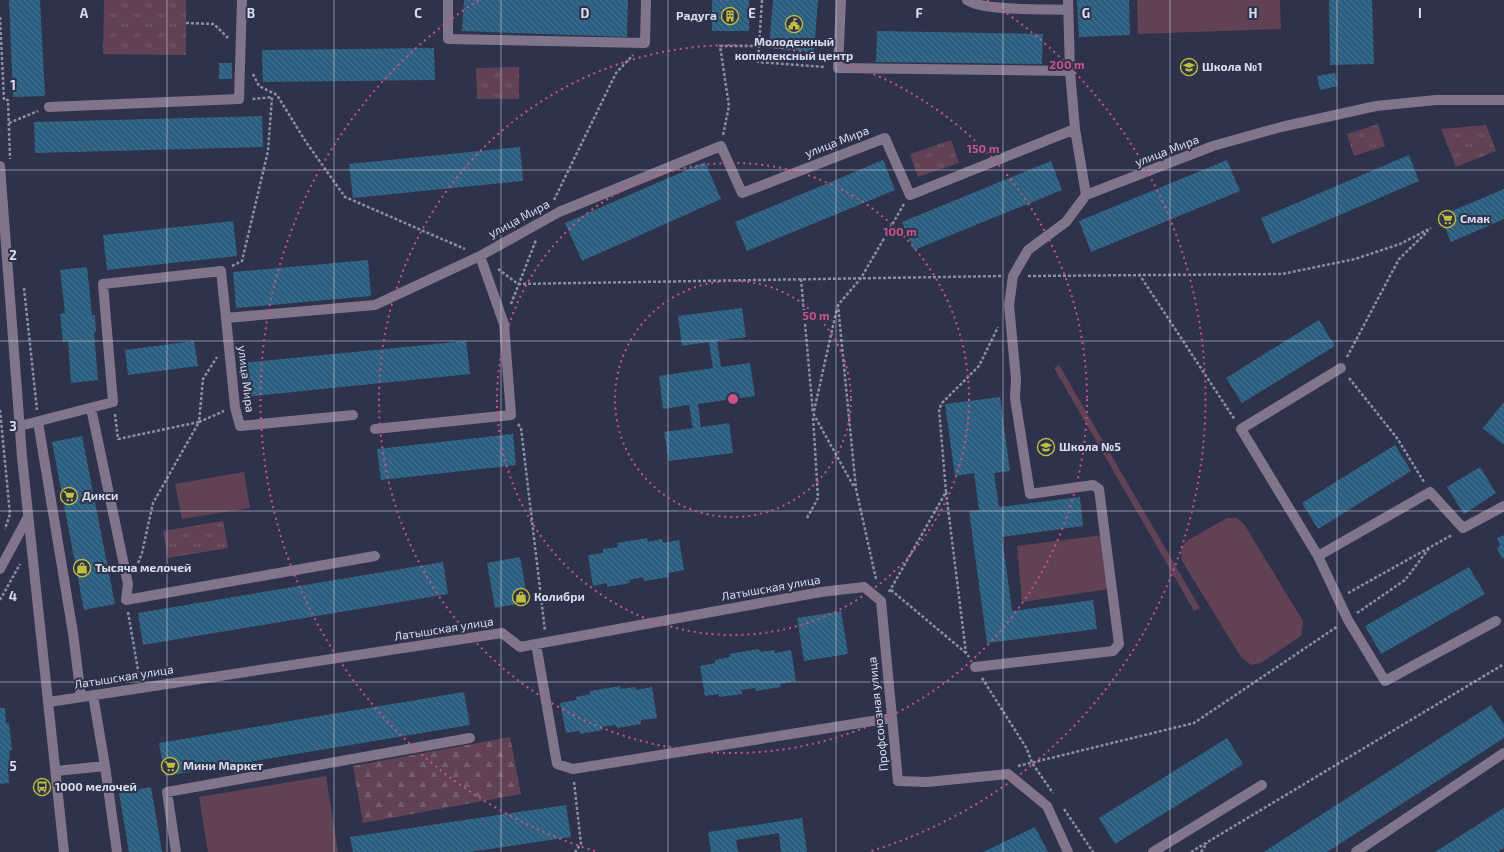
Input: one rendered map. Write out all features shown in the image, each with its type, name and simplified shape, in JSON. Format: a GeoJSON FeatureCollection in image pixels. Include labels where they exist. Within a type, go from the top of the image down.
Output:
{"type":"FeatureCollection","features":[{"type":"Feature","properties":{"kind":"street"},"geometry":{"type":"LineString","coordinates":[[49,107],[239,100],[242,0]]}},
{"type":"Feature","properties":{"kind":"street"},"geometry":{"type":"LineString","coordinates":[[448,0],[448,39],[645,43],[646,0]]}},
{"type":"Feature","properties":{"kind":"street"},"geometry":{"type":"LineString","coordinates":[[841,0],[838,68],[1070,72]]}},
{"type":"Feature","properties":{"kind":"street"},"geometry":{"type":"LineString","coordinates":[[967,0],[972,4],[999,7],[1068,5],[1070,72],[1075,129],[1086,195],[1066,222],[1028,250],[1013,276],[1009,305],[1016,379],[1015,398],[1030,494],[1093,485],[1098,489],[1119,644],[1113,651],[975,667]]}},
{"type":"Feature","properties":{"kind":"street","name":"улица Мира"},"geometry":{"type":"LineString","coordinates":[[1086,195],[1213,146],[1281,127],[1376,106],[1436,100],[1504,100]]}},
{"type":"Feature","properties":{"kind":"street"},"geometry":{"type":"LineString","coordinates":[[910,195],[1075,129]]}},
{"type":"Feature","properties":{"kind":"street","name":"улица Мира"},"geometry":{"type":"LineString","coordinates":[[226,318],[375,305],[480,256],[559,212],[720,146],[742,193],[885,138],[910,195]]}},
{"type":"Feature","properties":{"kind":"street"},"geometry":{"type":"LineString","coordinates":[[0,166],[28,517],[64,852]]}},
{"type":"Feature","properties":{"kind":"street"},"geometry":{"type":"LineString","coordinates":[[375,429],[511,415],[504,324],[480,256]]}},
{"type":"Feature","properties":{"kind":"street"},"geometry":{"type":"LineString","coordinates":[[20,426],[113,402],[103,284],[221,271]]}},
{"type":"Feature","properties":{"kind":"street","name":"улица Мира"},"geometry":{"type":"LineString","coordinates":[[221,271],[235,406],[240,426],[352,415]]}},
{"type":"Feature","properties":{"kind":"street"},"geometry":{"type":"LineString","coordinates":[[1341,368],[1241,429],[1318,556],[1348,620],[1385,681],[1496,621]]}},
{"type":"Feature","properties":{"kind":"street"},"geometry":{"type":"LineString","coordinates":[[92,408],[128,584],[126,600],[375,556]]}},
{"type":"Feature","properties":{"kind":"street"},"geometry":{"type":"LineString","coordinates":[[38,422],[73,633],[81,697]]}},
{"type":"Feature","properties":{"kind":"street"},"geometry":{"type":"LineString","coordinates":[[1318,556],[1430,492],[1463,528],[1504,506]]}},
{"type":"Feature","properties":{"kind":"street"},"geometry":{"type":"LineString","coordinates":[[0,569],[28,517]]}},
{"type":"Feature","properties":{"kind":"street","name":"Латышская улица"},"geometry":{"type":"LineString","coordinates":[[49,702],[502,633],[520,647],[821,592],[864,587],[881,601]]}},
{"type":"Feature","properties":{"kind":"street","name":"Профсоюзная улица"},"geometry":{"type":"LineString","coordinates":[[881,601],[898,781],[927,782],[1008,774],[1047,806],[1068,852]]}},
{"type":"Feature","properties":{"kind":"street"},"geometry":{"type":"LineString","coordinates":[[536,644],[557,764],[573,769],[891,718]]}},
{"type":"Feature","properties":{"kind":"street"},"geometry":{"type":"LineString","coordinates":[[93,695],[117,852]]}},
{"type":"Feature","properties":{"kind":"street"},"geometry":{"type":"LineString","coordinates":[[176,852],[167,792],[470,738]]}},
{"type":"Feature","properties":{"kind":"street"},"geometry":{"type":"LineString","coordinates":[[1356,852],[1504,753]]}},
{"type":"Feature","properties":{"kind":"street"},"geometry":{"type":"LineString","coordinates":[[56,771],[105,766]]}},
{"type":"Feature","properties":{"kind":"street"},"geometry":{"type":"LineString","coordinates":[[1153,852],[1262,785]]}},
{"type":"Feature","properties":{"kind":"path"},"geometry":{"type":"LineString","coordinates":[[762,0],[757,46],[758,62],[838,68]]}},
{"type":"Feature","properties":{"kind":"path"},"geometry":{"type":"LineString","coordinates":[[186,23],[214,24],[241,50],[259,86],[277,95],[306,142],[345,197],[480,256],[518,284],[1138,274],[1282,274],[1355,259],[1400,244],[1431,228],[1399,259],[1341,368],[1397,438],[1430,492]]}},
{"type":"Feature","properties":{"kind":"path"},"geometry":{"type":"LineString","coordinates":[[504,324],[518,284],[544,221],[616,73],[645,43]]}},
{"type":"Feature","properties":{"kind":"path"},"geometry":{"type":"LineString","coordinates":[[720,146],[729,106],[720,46],[757,46]]}},
{"type":"Feature","properties":{"kind":"path"},"geometry":{"type":"LineString","coordinates":[[221,271],[242,262],[268,151],[272,97],[239,100]]}},
{"type":"Feature","properties":{"kind":"path"},"geometry":{"type":"LineString","coordinates":[[9,123],[49,107]]}},
{"type":"Feature","properties":{"kind":"path"},"geometry":{"type":"LineString","coordinates":[[856,489],[813,413],[838,304],[861,278],[910,195]]}},
{"type":"Feature","properties":{"kind":"path"},"geometry":{"type":"LineString","coordinates":[[1138,274],[1241,429]]}},
{"type":"Feature","properties":{"kind":"path"},"geometry":{"type":"LineString","coordinates":[[801,279],[813,413],[818,498],[807,518]]}},
{"type":"Feature","properties":{"kind":"path"},"geometry":{"type":"LineString","coordinates":[[838,304],[856,489],[881,601]]}},
{"type":"Feature","properties":{"kind":"path"},"geometry":{"type":"LineString","coordinates":[[966,653],[946,492],[939,409],[942,403],[979,366],[999,326]]}},
{"type":"Feature","properties":{"kind":"path"},"geometry":{"type":"LineString","coordinates":[[128,584],[142,553],[153,503],[199,422],[204,379],[228,340]]}},
{"type":"Feature","properties":{"kind":"path"},"geometry":{"type":"LineString","coordinates":[[113,402],[118,439],[199,422],[235,406]]}},
{"type":"Feature","properties":{"kind":"path"},"geometry":{"type":"LineString","coordinates":[[0,410],[10,514],[5,529]]}},
{"type":"Feature","properties":{"kind":"path"},"geometry":{"type":"LineString","coordinates":[[511,415],[521,428],[547,642]]}},
{"type":"Feature","properties":{"kind":"path"},"geometry":{"type":"LineString","coordinates":[[881,601],[891,590],[946,492]]}},
{"type":"Feature","properties":{"kind":"path"},"geometry":{"type":"LineString","coordinates":[[1338,599],[1463,528]]}},
{"type":"Feature","properties":{"kind":"path"},"geometry":{"type":"LineString","coordinates":[[1011,768],[1194,723],[1405,580],[1430,547]]}},
{"type":"Feature","properties":{"kind":"path"},"geometry":{"type":"LineString","coordinates":[[0,600],[23,558]]}},
{"type":"Feature","properties":{"kind":"path"},"geometry":{"type":"LineString","coordinates":[[891,590],[966,653],[1027,749],[1032,763],[1054,795]]}},
{"type":"Feature","properties":{"kind":"path"},"geometry":{"type":"LineString","coordinates":[[126,600],[142,688]]}},
{"type":"Feature","properties":{"kind":"path"},"geometry":{"type":"LineString","coordinates":[[1191,852],[1504,664]]}},
{"type":"Feature","properties":{"kind":"path"},"geometry":{"type":"LineString","coordinates":[[573,769],[581,844],[575,852]]}},
{"type":"Feature","properties":{"kind":"path"},"geometry":{"type":"LineString","coordinates":[[1063,808],[1093,852]]}},
{"type":"Feature","properties":{"kind":"path"},"geometry":{"type":"LineString","coordinates":[[1201,852],[1207,843]]}},
{"type":"Feature","properties":{"kind":"green space"},"geometry":{"type":"Polygon","coordinates":[[[104,0],[186,0],[186,55],[103,54],[104,0]]]}},
{"type":"Feature","properties":{"kind":"green space"},"geometry":{"type":"Polygon","coordinates":[[[1137,0],[1280,0],[1281,29],[1138,34],[1137,0]]]}},
{"type":"Feature","properties":{"kind":"green space"},"geometry":{"type":"Polygon","coordinates":[[[519,67],[519,99],[477,99],[476,68],[519,67]]]}},
{"type":"Feature","properties":{"kind":"green space"},"geometry":{"type":"Polygon","coordinates":[[[1378,124],[1385,146],[1354,156],[1347,134],[1378,124]]]}},
{"type":"Feature","properties":{"kind":"green space"},"geometry":{"type":"Polygon","coordinates":[[[1486,125],[1496,151],[1456,167],[1441,129],[1486,125]]]}},
{"type":"Feature","properties":{"kind":"green space"},"geometry":{"type":"Polygon","coordinates":[[[951,140],[959,163],[918,177],[910,154],[951,140]]]}},
{"type":"Feature","properties":{"kind":"green space"},"geometry":{"type":"Polygon","coordinates":[[[1059,365],[1200,608],[1194,611],[1054,368],[1059,365]]]}},
{"type":"Feature","properties":{"kind":"green space"},"geometry":{"type":"Polygon","coordinates":[[[244,472],[250,508],[182,519],[175,484],[244,472]]]}},
{"type":"Feature","properties":{"kind":"green space"},"geometry":{"type":"Polygon","coordinates":[[[1227,518],[1237,518],[1244,524],[1303,621],[1301,636],[1261,663],[1251,665],[1241,657],[1182,561],[1181,548],[1188,540],[1227,518]]]}},
{"type":"Feature","properties":{"kind":"green space"},"geometry":{"type":"Polygon","coordinates":[[[223,521],[228,548],[168,558],[163,531],[223,521]]]}},
{"type":"Feature","properties":{"kind":"green space"},"geometry":{"type":"Polygon","coordinates":[[[1103,535],[1109,589],[1022,602],[1017,546],[1103,535]]]}},
{"type":"Feature","properties":{"kind":"green space"},"geometry":{"type":"Polygon","coordinates":[[[510,737],[521,794],[363,823],[353,766],[510,737]]]}},
{"type":"Feature","properties":{"kind":"green space"},"geometry":{"type":"Polygon","coordinates":[[[326,776],[338,852],[208,852],[199,797],[326,776]]]}},
{"type":"Feature","properties":{"kind":"building"},"geometry":{"type":"Polygon","coordinates":[[[9,0],[40,0],[45,96],[13,97],[9,0]]]}},
{"type":"Feature","properties":{"kind":"building"},"geometry":{"type":"Polygon","coordinates":[[[464,0],[628,0],[627,37],[462,31],[464,0]]]}},
{"type":"Feature","properties":{"kind":"building","name":"Радуга"},"geometry":{"type":"Polygon","coordinates":[[[712,0],[749,0],[749,31],[712,31],[712,0]]]}},
{"type":"Feature","properties":{"kind":"building","name":"Молодежный копмлексный центр"},"geometry":{"type":"Polygon","coordinates":[[[773,0],[818,0],[814,52],[769,48],[773,0]]]}},
{"type":"Feature","properties":{"kind":"building"},"geometry":{"type":"Polygon","coordinates":[[[1077,0],[1129,0],[1130,35],[1079,37],[1077,0]]]}},
{"type":"Feature","properties":{"kind":"building"},"geometry":{"type":"Polygon","coordinates":[[[1329,0],[1372,0],[1374,64],[1330,65],[1329,0]]]}},
{"type":"Feature","properties":{"kind":"building"},"geometry":{"type":"Polygon","coordinates":[[[877,31],[1043,34],[1042,64],[876,62],[877,31]]]}},
{"type":"Feature","properties":{"kind":"building"},"geometry":{"type":"Polygon","coordinates":[[[434,48],[435,80],[263,82],[262,50],[434,48]]]}},
{"type":"Feature","properties":{"kind":"building"},"geometry":{"type":"Polygon","coordinates":[[[219,63],[232,63],[232,79],[219,79],[219,63]]]}},
{"type":"Feature","properties":{"kind":"building"},"geometry":{"type":"Polygon","coordinates":[[[1335,73],[1338,86],[1320,90],[1317,76],[1335,73]]]}},
{"type":"Feature","properties":{"kind":"building"},"geometry":{"type":"Polygon","coordinates":[[[262,116],[263,147],[35,153],[34,122],[262,116]]]}},
{"type":"Feature","properties":{"kind":"building"},"geometry":{"type":"Polygon","coordinates":[[[520,147],[523,181],[353,198],[349,164],[520,147]]]}},
{"type":"Feature","properties":{"kind":"building"},"geometry":{"type":"Polygon","coordinates":[[[1409,155],[1419,181],[1272,244],[1261,218],[1409,155]]]}},
{"type":"Feature","properties":{"kind":"building"},"geometry":{"type":"Polygon","coordinates":[[[883,160],[895,190],[747,251],[735,222],[883,160]]]}},
{"type":"Feature","properties":{"kind":"building"},"geometry":{"type":"Polygon","coordinates":[[[1227,160],[1240,191],[1091,252],[1079,221],[1227,160]]]}},
{"type":"Feature","properties":{"kind":"building"},"geometry":{"type":"Polygon","coordinates":[[[1051,161],[1062,190],[914,250],[902,222],[1051,161]]]}},
{"type":"Feature","properties":{"kind":"building"},"geometry":{"type":"Polygon","coordinates":[[[705,162],[721,199],[582,261],[565,223],[705,162]]]}},
{"type":"Feature","properties":{"kind":"building"},"geometry":{"type":"Polygon","coordinates":[[[1504,189],[1504,219],[1451,242],[1440,216],[1504,189]]]}},
{"type":"Feature","properties":{"kind":"building"},"geometry":{"type":"Polygon","coordinates":[[[233,221],[237,256],[107,270],[103,235],[233,221]]]}},
{"type":"Feature","properties":{"kind":"building"},"geometry":{"type":"Polygon","coordinates":[[[368,260],[371,296],[236,308],[233,272],[368,260]]]}},
{"type":"Feature","properties":{"kind":"building"},"geometry":{"type":"Polygon","coordinates":[[[87,267],[92,315],[95,315],[96,332],[94,332],[98,380],[71,383],[68,341],[63,342],[60,314],[65,313],[60,270],[87,267]]]}},
{"type":"Feature","properties":{"kind":"building"},"geometry":{"type":"Polygon","coordinates":[[[742,308],[746,337],[717,341],[721,367],[750,363],[755,396],[698,404],[701,427],[729,423],[733,453],[669,461],[664,432],[693,428],[689,405],[663,409],[659,376],[713,368],[709,342],[682,346],[678,316],[742,308]]]}},
{"type":"Feature","properties":{"kind":"building"},"geometry":{"type":"Polygon","coordinates":[[[1319,320],[1335,346],[1242,403],[1226,378],[1319,320]]]}},
{"type":"Feature","properties":{"kind":"building"},"geometry":{"type":"Polygon","coordinates":[[[194,341],[198,366],[128,375],[125,350],[194,341]]]}},
{"type":"Feature","properties":{"kind":"building"},"geometry":{"type":"Polygon","coordinates":[[[466,341],[470,374],[244,397],[241,363],[466,341]]]}},
{"type":"Feature","properties":{"kind":"building"},"geometry":{"type":"Polygon","coordinates":[[[1000,397],[1010,471],[994,473],[999,507],[1080,497],[1083,526],[1002,537],[1012,611],[1093,600],[1097,629],[987,643],[969,511],[979,510],[974,473],[955,476],[945,404],[1000,397]]]}},
{"type":"Feature","properties":{"kind":"building"},"geometry":{"type":"Polygon","coordinates":[[[1504,402],[1504,445],[1483,428],[1504,402]]]}},
{"type":"Feature","properties":{"kind":"building"},"geometry":{"type":"Polygon","coordinates":[[[513,434],[516,465],[381,480],[377,449],[513,434]]]}},
{"type":"Feature","properties":{"kind":"building"},"geometry":{"type":"Polygon","coordinates":[[[82,436],[115,604],[84,610],[52,442],[82,436]]]}},
{"type":"Feature","properties":{"kind":"building"},"geometry":{"type":"Polygon","coordinates":[[[1395,445],[1411,471],[1318,529],[1302,503],[1395,445]]]}},
{"type":"Feature","properties":{"kind":"building"},"geometry":{"type":"Polygon","coordinates":[[[1480,467],[1496,493],[1464,514],[1447,487],[1480,467]]]}},
{"type":"Feature","properties":{"kind":"building"},"geometry":{"type":"Polygon","coordinates":[[[1504,535],[1504,558],[1502,559],[1497,548],[1500,546],[1497,538],[1504,535]]]}},
{"type":"Feature","properties":{"kind":"building"},"geometry":{"type":"Polygon","coordinates":[[[647,538],[648,542],[662,539],[663,543],[679,540],[684,570],[668,573],[669,577],[644,581],[643,577],[629,580],[630,583],[607,587],[607,583],[593,586],[588,555],[603,553],[603,549],[618,547],[617,543],[647,538]]]}},
{"type":"Feature","properties":{"kind":"building"},"geometry":{"type":"Polygon","coordinates":[[[520,557],[528,602],[495,608],[487,563],[520,557]]]}},
{"type":"Feature","properties":{"kind":"building"},"geometry":{"type":"Polygon","coordinates":[[[443,562],[448,594],[143,645],[138,613],[443,562]]]}},
{"type":"Feature","properties":{"kind":"building"},"geometry":{"type":"Polygon","coordinates":[[[1469,567],[1485,594],[1381,654],[1365,626],[1469,567]]]}},
{"type":"Feature","properties":{"kind":"building"},"geometry":{"type":"Polygon","coordinates":[[[841,611],[848,654],[804,661],[797,618],[841,611]]]}},
{"type":"Feature","properties":{"kind":"building"},"geometry":{"type":"Polygon","coordinates":[[[759,649],[760,652],[774,650],[775,653],[791,650],[796,681],[780,684],[781,687],[756,691],[755,688],[741,690],[742,694],[719,697],[719,694],[705,696],[700,666],[715,663],[715,660],[730,657],[729,654],[759,649]]]}},
{"type":"Feature","properties":{"kind":"building"},"geometry":{"type":"Polygon","coordinates":[[[620,686],[621,689],[635,687],[636,690],[652,687],[657,718],[641,720],[641,724],[617,728],[616,725],[602,727],[603,730],[580,734],[579,731],[566,733],[560,703],[576,700],[576,697],[590,694],[590,691],[620,686]]]}},
{"type":"Feature","properties":{"kind":"building"},"geometry":{"type":"Polygon","coordinates":[[[464,692],[470,725],[165,776],[159,743],[464,692]]]}},
{"type":"Feature","properties":{"kind":"building"},"geometry":{"type":"Polygon","coordinates":[[[1491,705],[1504,725],[1504,738],[1327,852],[1264,852],[1491,705]]]}},
{"type":"Feature","properties":{"kind":"building"},"geometry":{"type":"Polygon","coordinates":[[[0,708],[5,708],[6,723],[9,723],[12,750],[9,751],[11,767],[8,768],[9,783],[0,784],[0,708]]]}},
{"type":"Feature","properties":{"kind":"building"},"geometry":{"type":"Polygon","coordinates":[[[1227,738],[1243,764],[1115,844],[1099,818],[1227,738]]]}},
{"type":"Feature","properties":{"kind":"building"},"geometry":{"type":"Polygon","coordinates":[[[151,787],[162,852],[129,852],[119,793],[151,787]]]}},
{"type":"Feature","properties":{"kind":"building"},"geometry":{"type":"Polygon","coordinates":[[[566,805],[571,837],[470,852],[353,852],[350,837],[566,805]]]}},
{"type":"Feature","properties":{"kind":"building"},"geometry":{"type":"Polygon","coordinates":[[[1504,808],[1504,848],[1498,852],[1435,852],[1504,808]]]}},
{"type":"Feature","properties":{"kind":"building"},"geometry":{"type":"Polygon","coordinates":[[[802,818],[807,852],[781,852],[779,833],[736,840],[738,852],[711,852],[708,832],[802,818]]]}},
{"type":"Feature","properties":{"kind":"building"},"geometry":{"type":"Polygon","coordinates":[[[1035,827],[1048,852],[983,852],[1035,827]]]}},
{"type":"Feature","properties":{"kind":"place","name":"Радуга"},"geometry":{"type":"Point","coordinates":[730,16]}},
{"type":"Feature","properties":{"kind":"place","name":"Молодежный копмлексный центр"},"geometry":{"type":"Point","coordinates":[794,24]}},
{"type":"Feature","properties":{"kind":"place","name":"Школа №1"},"geometry":{"type":"Point","coordinates":[1189,67]}},
{"type":"Feature","properties":{"kind":"place","name":"Смак"},"geometry":{"type":"Point","coordinates":[1447,219]}},
{"type":"Feature","properties":{"kind":"place","name":"Школа №5"},"geometry":{"type":"Point","coordinates":[1046,447]}},
{"type":"Feature","properties":{"kind":"place","name":"Дикси"},"geometry":{"type":"Point","coordinates":[69,496]}},
{"type":"Feature","properties":{"kind":"place","name":"Тысяча мелочей"},"geometry":{"type":"Point","coordinates":[82,568]}},
{"type":"Feature","properties":{"kind":"place","name":"Колибри"},"geometry":{"type":"Point","coordinates":[521,597]}},
{"type":"Feature","properties":{"kind":"place","name":"Мини Маркет"},"geometry":{"type":"Point","coordinates":[170,766]}},
{"type":"Feature","properties":{"kind":"place","name":"1000 мелочей"},"geometry":{"type":"Point","coordinates":[42,787]}}]}
